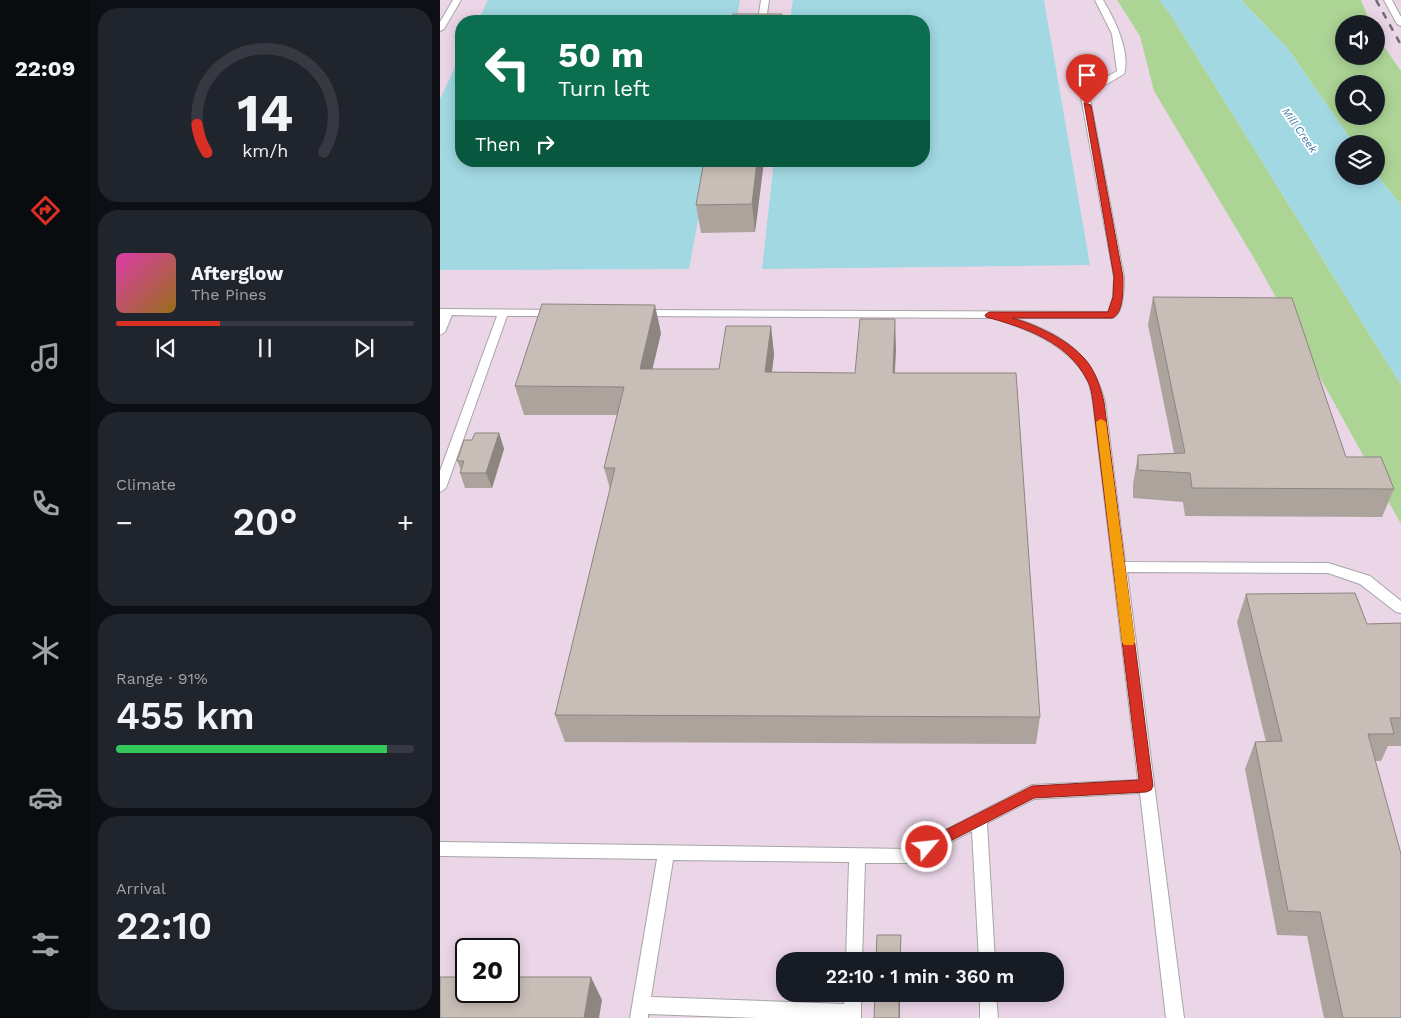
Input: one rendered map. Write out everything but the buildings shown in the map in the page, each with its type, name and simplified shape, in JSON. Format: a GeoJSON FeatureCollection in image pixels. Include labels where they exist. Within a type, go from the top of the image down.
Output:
{"type":"FeatureCollection","features":[{"type":"Feature","properties":{"kind":"lane"},"geometry":{"type":"LineString","coordinates":[[440,29],[457,0]]}},
{"type":"Feature","properties":{"kind":"lane"},"geometry":{"type":"LineString","coordinates":[[763,15],[765,0]]}},
{"type":"Feature","properties":{"kind":"lane"},"geometry":{"type":"LineString","coordinates":[[632,313],[1112,315],[1118,297],[1119,277],[1084,86],[1104,82],[1121,72],[1121,50],[1108,14],[1099,0]]}},
{"type":"Feature","properties":{"kind":"lane"},"geometry":{"type":"LineString","coordinates":[[1388,0],[1401,24]]}},
{"type":"Feature","properties":{"kind":"lane"},"geometry":{"type":"LineString","coordinates":[[440,13],[449,13]]}},
{"type":"Feature","properties":{"kind":"lane"},"geometry":{"type":"LineString","coordinates":[[440,332],[444,312],[562,313]]}},
{"type":"Feature","properties":{"kind":"lane"},"geometry":{"type":"LineString","coordinates":[[440,488],[503,313]]}},
{"type":"Feature","properties":{"kind":"lane"},"geometry":{"type":"LineString","coordinates":[[989,315],[1028,325],[1052,339],[1079,359],[1093,381],[1099,402],[1175,1018]]}},
{"type":"Feature","properties":{"kind":"lane"},"geometry":{"type":"LineString","coordinates":[[1119,567],[1328,568],[1365,580],[1401,608]]}},
{"type":"Feature","properties":{"kind":"lane"},"geometry":{"type":"LineString","coordinates":[[440,848],[910,856],[1032,792],[1146,786]]}},
{"type":"Feature","properties":{"kind":"lane"},"geometry":{"type":"LineString","coordinates":[[979,819],[986,952]]}},
{"type":"Feature","properties":{"kind":"lane"},"geometry":{"type":"LineString","coordinates":[[666,852],[640,1012],[853,1015],[853,1002]]}},
{"type":"Feature","properties":{"kind":"lane"},"geometry":{"type":"LineString","coordinates":[[854,952],[857,854]]}},
{"type":"Feature","properties":{"kind":"lane"},"geometry":{"type":"LineString","coordinates":[[989,1002],[990,1018]]}},
{"type":"Feature","properties":{"kind":"shaded area"},"geometry":{"type":"Polygon","coordinates":[[[440,0],[1159,0],[1169,12],[1401,385],[1401,1018],[440,1018],[440,0]]]}},
{"type":"Feature","properties":{"kind":"shaded area"},"geometry":{"type":"Polygon","coordinates":[[[1361,0],[1401,0],[1401,71],[1385,48],[1385,15],[1367,15],[1361,0]]]}},
{"type":"Feature","properties":{"kind":"green space"},"geometry":{"type":"Polygon","coordinates":[[[1117,0],[1159,0],[1169,12],[1401,385],[1401,524],[1258,265],[1154,91],[1140,36],[1117,0]]]}},
{"type":"Feature","properties":{"kind":"green space"},"geometry":{"type":"Polygon","coordinates":[[[1241,0],[1361,0],[1367,15],[1335,15],[1335,65],[1385,65],[1385,48],[1401,71],[1401,205],[1385,185],[1385,135],[1348,135],[1341,125],[1385,125],[1385,75],[1335,75],[1335,117],[1288,49],[1241,0]]]}},
{"type":"Feature","properties":{"kind":"water"},"geometry":{"type":"Polygon","coordinates":[[[488,0],[740,0],[737,15],[481,15],[488,0]]]}},
{"type":"Feature","properties":{"kind":"water"},"geometry":{"type":"Polygon","coordinates":[[[793,0],[1044,0],[1090,265],[762,269],[773,167],[930,167],[930,15],[791,15],[793,0]]]}},
{"type":"Feature","properties":{"kind":"water","name":"Mill Creek"},"geometry":{"type":"Polygon","coordinates":[[[1159,0],[1241,0],[1288,49],[1335,117],[1335,125],[1341,125],[1348,135],[1335,135],[1335,185],[1385,185],[1401,205],[1401,385],[1169,12],[1159,0]]]}},
{"type":"Feature","properties":{"kind":"water"},"geometry":{"type":"Polygon","coordinates":[[[455,68],[455,167],[708,167],[689,269],[440,270],[440,99],[455,68]]]}},
{"type":"Feature","properties":{"kind":"railway"},"geometry":{"type":"LineString","coordinates":[[1376,0],[1401,45]]}},
{"type":"Feature","properties":{"kind":"slow traffic"},"geometry":{"type":"LineString","coordinates":[[1101,422],[1128,642]]}},
{"type":"Feature","properties":{"kind":"route"},"geometry":{"type":"LineString","coordinates":[[927,847],[1032,792],[1146,786],[1099,402],[1093,381],[1079,359],[1052,339],[1028,325],[989,315],[1112,315],[1118,297],[1119,277],[1087,105]]}}]}
